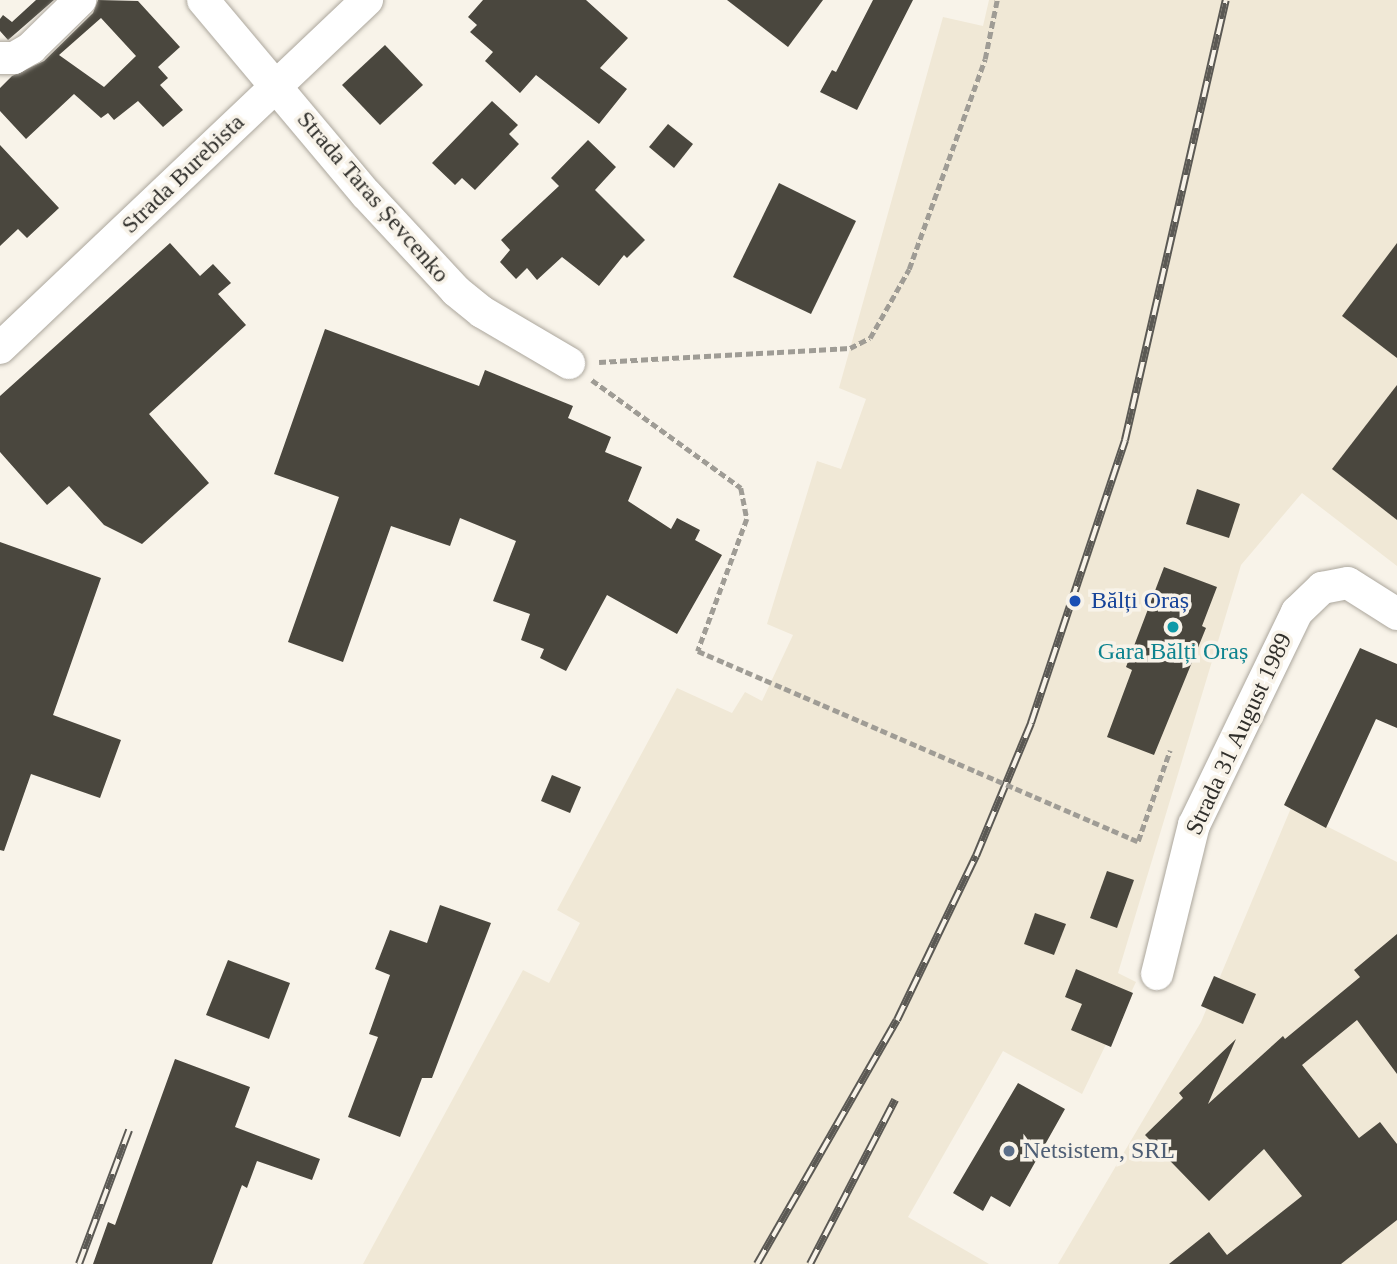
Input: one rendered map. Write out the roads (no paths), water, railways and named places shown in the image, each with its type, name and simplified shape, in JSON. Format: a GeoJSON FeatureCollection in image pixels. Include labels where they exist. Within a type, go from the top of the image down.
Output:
{"type":"FeatureCollection","features":[{"type":"Feature","properties":{"kind":"street"},"geometry":{"type":"LineString","coordinates":[[0,58],[14,58],[31,48],[80,0]]}},
{"type":"Feature","properties":{"kind":"street","name":"Strada Taras Șevcenko"},"geometry":{"type":"LineString","coordinates":[[203,0],[276,83],[366,194],[456,291],[482,312],[569,363]]}},
{"type":"Feature","properties":{"kind":"street","name":"Strada Burebista"},"geometry":{"type":"LineString","coordinates":[[0,348],[276,83],[367,0]]}},
{"type":"Feature","properties":{"kind":"street","name":"Strada 31 August 1989"},"geometry":{"type":"LineString","coordinates":[[1157,974],[1194,825],[1297,612],[1322,588],[1348,583],[1397,614]]}},
{"type":"Feature","properties":{"kind":"railway"},"geometry":{"type":"LineString","coordinates":[[757,1264],[897,1020],[976,856],[1031,723],[1125,440],[1226,0]]}},
{"type":"Feature","properties":{"kind":"railway"},"geometry":{"type":"LineString","coordinates":[[810,1264],[895,1100]]}},
{"type":"Feature","properties":{"kind":"railway"},"geometry":{"type":"LineString","coordinates":[[79,1264],[129,1130]]}},
{"type":"Feature","properties":{"kind":"place","name":"Bălți Oraș"},"geometry":{"type":"Point","coordinates":[1075,601]}},
{"type":"Feature","properties":{"kind":"place","name":"Gara Bălți Oraș"},"geometry":{"type":"Point","coordinates":[1173,627]}},
{"type":"Feature","properties":{"kind":"place","name":"Netsistem, SRL"},"geometry":{"type":"Point","coordinates":[1009,1151]}}]}
